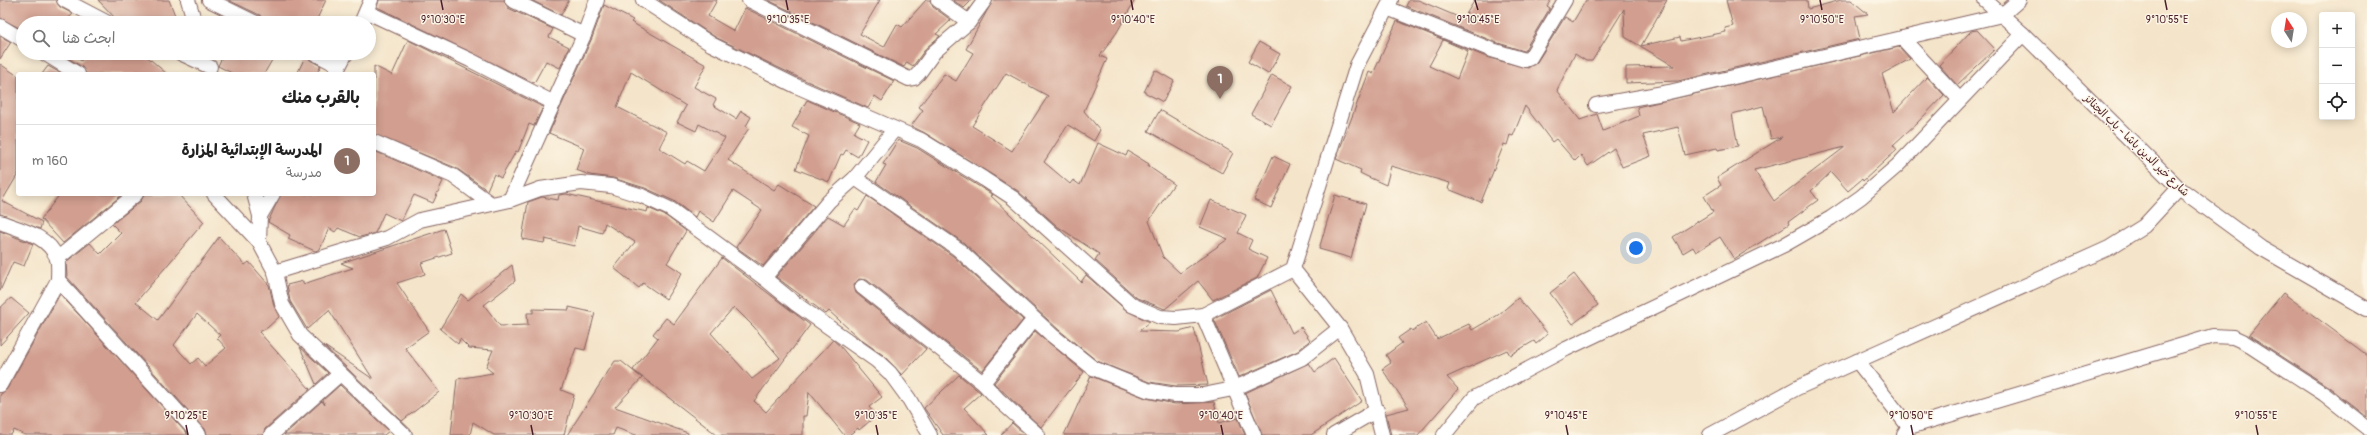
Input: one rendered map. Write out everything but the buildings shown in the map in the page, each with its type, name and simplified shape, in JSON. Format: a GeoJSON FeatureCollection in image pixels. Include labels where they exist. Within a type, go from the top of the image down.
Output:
{"type":"FeatureCollection","features":[{"type":"Feature","properties":{"kind":"street"},"geometry":{"type":"LineString","coordinates":[[64,0],[95,16]]}},
{"type":"Feature","properties":{"kind":"street"},"geometry":{"type":"LineString","coordinates":[[188,0],[194,16]]}},
{"type":"Feature","properties":{"kind":"street"},"geometry":{"type":"LineString","coordinates":[[209,0],[242,16]]}},
{"type":"Feature","properties":{"kind":"street"},"geometry":{"type":"LineString","coordinates":[[512,0],[584,35]]}},
{"type":"Feature","properties":{"kind":"street"},"geometry":{"type":"LineString","coordinates":[[510,200],[584,35],[597,0]]}},
{"type":"Feature","properties":{"kind":"street"},"geometry":{"type":"LineString","coordinates":[[642,0],[711,44],[796,86],[894,130],[921,140],[1013,198],[1132,306],[1160,317],[1176,318],[1204,315],[1293,269],[1357,65],[1389,4],[1492,50],[1525,60],[1530,58],[1565,0]]}},
{"type":"Feature","properties":{"kind":"street"},"geometry":{"type":"LineString","coordinates":[[749,0],[909,79],[914,78],[934,52],[969,22],[985,0]]}},
{"type":"Feature","properties":{"kind":"street"},"geometry":{"type":"LineString","coordinates":[[938,0],[969,22]]}},
{"type":"Feature","properties":{"kind":"street","name":"شارع خير الدين باشا - باب الجنائز"},"geometry":{"type":"LineString","coordinates":[[1985,0],[2023,34],[2179,188],[2261,248],[2367,309]]}},
{"type":"Feature","properties":{"kind":"street"},"geometry":{"type":"LineString","coordinates":[[1596,105],[1674,90],[2002,15],[2020,0]]}},
{"type":"Feature","properties":{"kind":"street"},"geometry":{"type":"LineString","coordinates":[[376,17],[470,60],[554,103]]}},
{"type":"Feature","properties":{"kind":"street"},"geometry":{"type":"LineString","coordinates":[[0,26],[16,36]]}},
{"type":"Feature","properties":{"kind":"street"},"geometry":{"type":"LineString","coordinates":[[1444,435],[1474,398],[1566,349],[1784,245],[1830,218],[1882,180],[2023,34]]}},
{"type":"Feature","properties":{"kind":"street"},"geometry":{"type":"LineString","coordinates":[[1902,38],[1960,100]]}},
{"type":"Feature","properties":{"kind":"street"},"geometry":{"type":"LineString","coordinates":[[55,60],[75,72]]}},
{"type":"Feature","properties":{"kind":"street"},"geometry":{"type":"LineString","coordinates":[[193,60],[212,70]]}},
{"type":"Feature","properties":{"kind":"street"},"geometry":{"type":"LineString","coordinates":[[208,60],[212,70]]}},
{"type":"Feature","properties":{"kind":"street"},"geometry":{"type":"LineString","coordinates":[[323,60],[337,70],[342,60]]}},
{"type":"Feature","properties":{"kind":"street"},"geometry":{"type":"LineString","coordinates":[[764,278],[829,201],[855,178],[894,130]]}},
{"type":"Feature","properties":{"kind":"street"},"geometry":{"type":"LineString","coordinates":[[376,143],[453,176],[491,204]]}},
{"type":"Feature","properties":{"kind":"street"},"geometry":{"type":"LineString","coordinates":[[855,178],[958,249],[1034,319],[1093,368],[1147,390],[1175,395],[1203,395],[1233,389],[1302,358],[1340,328]]}},
{"type":"Feature","properties":{"kind":"street"},"geometry":{"type":"LineString","coordinates":[[275,272],[387,238],[420,220],[510,200],[540,188],[581,183],[611,186],[642,196],[670,209],[764,278],[796,304],[865,352],[885,369],[909,399],[930,435]]}},
{"type":"Feature","properties":{"kind":"street"},"geometry":{"type":"LineString","coordinates":[[1710,435],[1779,397],[2109,248],[2144,226],[2179,188]]}},
{"type":"Feature","properties":{"kind":"street"},"geometry":{"type":"LineString","coordinates":[[57,259],[134,196]]}},
{"type":"Feature","properties":{"kind":"street"},"geometry":{"type":"LineString","coordinates":[[216,196],[259,242],[275,272],[282,304],[300,335],[405,435]]}},
{"type":"Feature","properties":{"kind":"street"},"geometry":{"type":"LineString","coordinates":[[255,196],[260,216],[259,242]]}},
{"type":"Feature","properties":{"kind":"street"},"geometry":{"type":"LineString","coordinates":[[260,216],[272,196]]}},
{"type":"Feature","properties":{"kind":"street"},"geometry":{"type":"LineString","coordinates":[[0,222],[35,235],[47,244],[57,259],[58,280],[0,385]]}},
{"type":"Feature","properties":{"kind":"street"},"geometry":{"type":"LineString","coordinates":[[1293,269],[1340,328],[1367,374],[1382,435]]}},
{"type":"Feature","properties":{"kind":"street"},"geometry":{"type":"LineString","coordinates":[[58,280],[150,383],[199,435]]}},
{"type":"Feature","properties":{"kind":"street"},"geometry":{"type":"LineString","coordinates":[[862,287],[983,383],[999,400],[1038,435]]}},
{"type":"Feature","properties":{"kind":"street"},"geometry":{"type":"LineString","coordinates":[[1204,315],[1233,389],[1254,435]]}},
{"type":"Feature","properties":{"kind":"street"},"geometry":{"type":"LineString","coordinates":[[983,383],[1034,319]]}},
{"type":"Feature","properties":{"kind":"street"},"geometry":{"type":"LineString","coordinates":[[1857,361],[1907,431],[2201,337],[2233,337],[2244,342],[2324,394],[2367,428]]}},
{"type":"Feature","properties":{"kind":"street"},"geometry":{"type":"LineString","coordinates":[[271,435],[340,374]]}},
{"type":"Feature","properties":{"kind":"street"},"geometry":{"type":"LineString","coordinates":[[1334,435],[1377,410]]}},
{"type":"Feature","properties":{"kind":"place","name":"المدرسة الإبتدائية المزارة"},"geometry":{"type":"Point","coordinates":[1220,99]}}]}
